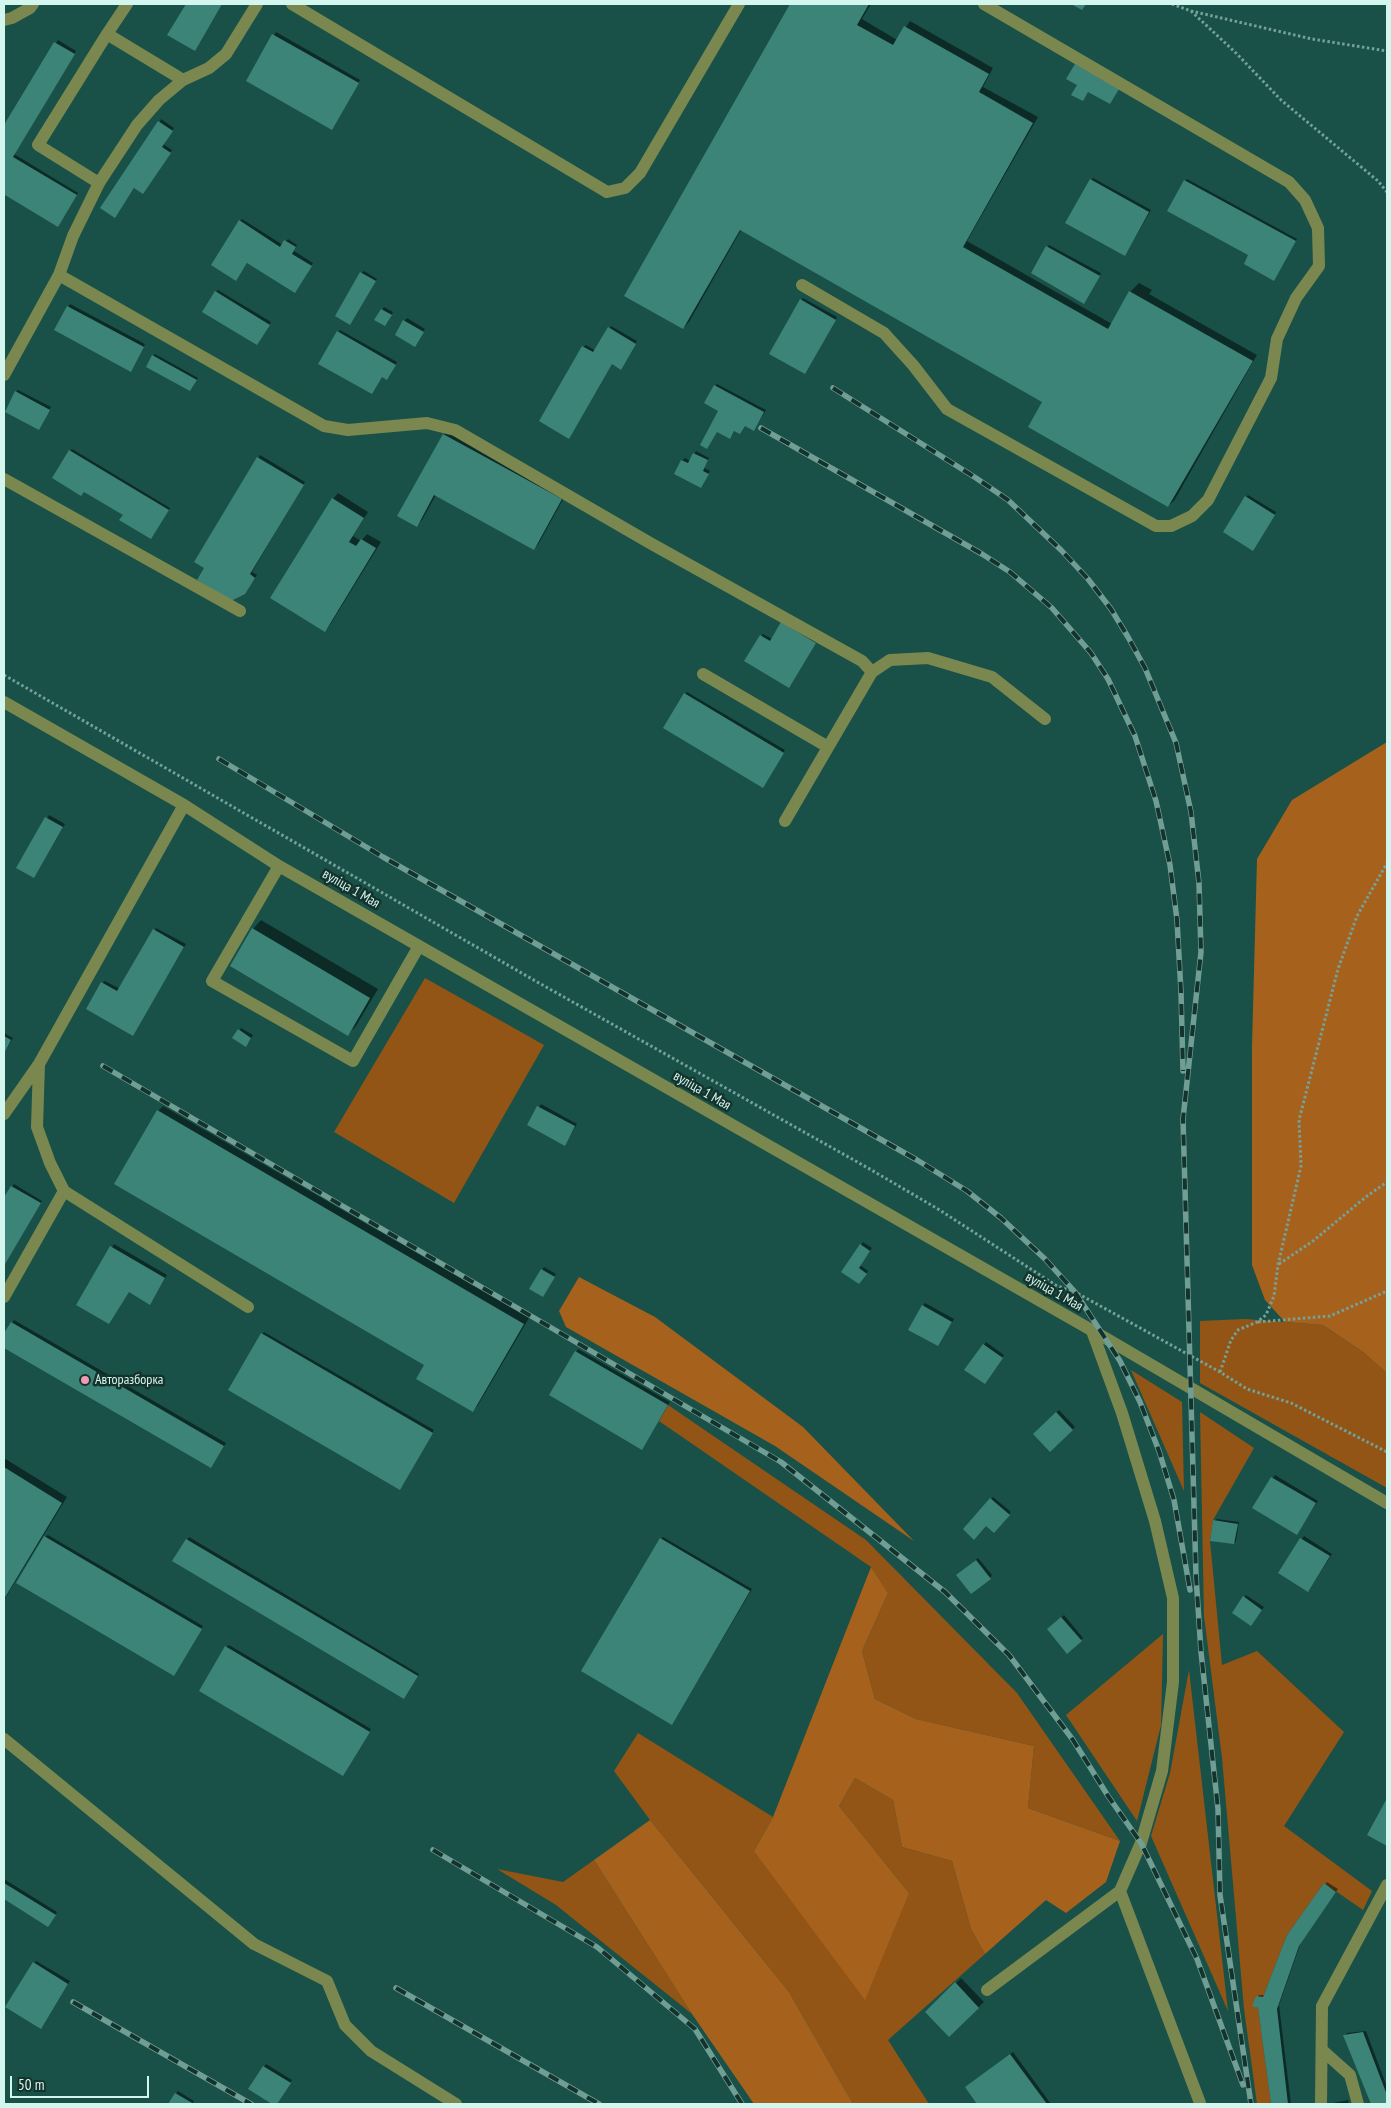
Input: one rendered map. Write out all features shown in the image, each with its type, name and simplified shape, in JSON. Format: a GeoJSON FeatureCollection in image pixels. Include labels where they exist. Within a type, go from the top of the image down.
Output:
{"type":"FeatureCollection","features":[{"type":"Feature","properties":{"kind":"street"},"geometry":{"type":"LineString","coordinates":[[4,20],[12,18],[30,8],[33,4]]}},
{"type":"Feature","properties":{"kind":"street"},"geometry":{"type":"LineString","coordinates":[[99,183],[38,144],[127,4]]}},
{"type":"Feature","properties":{"kind":"street"},"geometry":{"type":"LineString","coordinates":[[4,375],[59,275],[73,236],[99,183],[137,124],[159,100],[183,80],[209,68],[226,54],[257,4]]}},
{"type":"Feature","properties":{"kind":"street"},"geometry":{"type":"LineString","coordinates":[[292,4],[607,192],[625,188],[640,173],[739,4]]}},
{"type":"Feature","properties":{"kind":"street"},"geometry":{"type":"LineString","coordinates":[[802,285],[884,333],[913,365],[947,409],[1156,526],[1171,526],[1192,516],[1208,500],[1271,378],[1277,339],[1292,307],[1319,266],[1318,228],[1306,200],[1289,182],[984,4]]}},
{"type":"Feature","properties":{"kind":"street"},"geometry":{"type":"LineString","coordinates":[[107,34],[183,80]]}},
{"type":"Feature","properties":{"kind":"street"},"geometry":{"type":"LineString","coordinates":[[59,275],[324,426],[348,430],[427,423],[455,430],[650,543],[862,661],[872,672]]}},
{"type":"Feature","properties":{"kind":"street"},"geometry":{"type":"LineString","coordinates":[[4,479],[240,611]]}},
{"type":"Feature","properties":{"kind":"street"},"geometry":{"type":"LineString","coordinates":[[785,821],[872,672],[890,660],[928,658],[992,677],[1045,719]]}},
{"type":"Feature","properties":{"kind":"street"},"geometry":{"type":"LineString","coordinates":[[703,674],[828,747]]}},
{"type":"Feature","properties":{"kind":"street","name":"вуліца 1 Мая"},"geometry":{"type":"LineString","coordinates":[[4,702],[184,805],[279,866],[1092,1331],[1387,1503]]}},
{"type":"Feature","properties":{"kind":"street"},"geometry":{"type":"LineString","coordinates":[[4,1114],[39,1064],[184,805]]}},
{"type":"Feature","properties":{"kind":"street"},"geometry":{"type":"LineString","coordinates":[[279,866],[212,981],[353,1062],[419,946]]}},
{"type":"Feature","properties":{"kind":"street"},"geometry":{"type":"LineString","coordinates":[[39,1064],[36,1097],[37,1127],[50,1163],[64,1191],[248,1307]]}},
{"type":"Feature","properties":{"kind":"street"},"geometry":{"type":"LineString","coordinates":[[4,1297],[64,1191]]}},
{"type":"Feature","properties":{"kind":"street"},"geometry":{"type":"LineString","coordinates":[[987,1990],[1120,1891],[1141,1843],[1162,1772],[1173,1682],[1172,1598],[1155,1521],[1122,1414],[1092,1331]]}},
{"type":"Feature","properties":{"kind":"street"},"geometry":{"type":"LineString","coordinates":[[4,1739],[254,1944],[327,1981],[345,2025],[371,2051],[456,2104]]}},
{"type":"Feature","properties":{"kind":"street"},"geometry":{"type":"LineString","coordinates":[[1322,2104],[1322,2006],[1387,1885]]}},
{"type":"Feature","properties":{"kind":"street"},"geometry":{"type":"LineString","coordinates":[[1120,1891],[1200,2103]]}},
{"type":"Feature","properties":{"kind":"street"},"geometry":{"type":"LineString","coordinates":[[1322,2050],[1350,2075],[1358,2104]]}},
{"type":"Feature","properties":{"kind":"path"},"geometry":{"type":"LineString","coordinates":[[1172,4],[1191,11],[1312,39],[1387,51]]}},
{"type":"Feature","properties":{"kind":"path"},"geometry":{"type":"LineString","coordinates":[[1191,11],[1237,54],[1281,100],[1378,181],[1387,192]]}},
{"type":"Feature","properties":{"kind":"path"},"geometry":{"type":"LineString","coordinates":[[4,675],[539,983],[868,1168],[1057,1286],[1075,1292],[1220,1372],[1247,1389],[1291,1403],[1387,1452]]}},
{"type":"Feature","properties":{"kind":"path"},"geometry":{"type":"LineString","coordinates":[[1220,1372],[1231,1340],[1238,1330],[1257,1322],[1266,1315],[1274,1296],[1278,1265],[1301,1166],[1299,1120],[1338,969],[1357,916],[1387,863]]}},
{"type":"Feature","properties":{"kind":"path"},"geometry":{"type":"LineString","coordinates":[[1278,1265],[1387,1182]]}},
{"type":"Feature","properties":{"kind":"path"},"geometry":{"type":"LineString","coordinates":[[1257,1322],[1330,1316],[1387,1291]]}},
{"type":"Feature","properties":{"kind":"shaded area"},"geometry":{"type":"Polygon","coordinates":[[[1387,742],[1387,1373],[1363,1352],[1323,1325],[1285,1322],[1265,1300],[1252,1265],[1252,1046],[1257,859],[1292,800],[1387,742]]]}},
{"type":"Feature","properties":{"kind":"shaded area"},"geometry":{"type":"Polygon","coordinates":[[[425,978],[544,1045],[454,1203],[334,1132],[425,978]]]}},
{"type":"Feature","properties":{"kind":"shaded area"},"geometry":{"type":"Polygon","coordinates":[[[579,1277],[655,1317],[803,1427],[914,1541],[775,1446],[566,1327],[559,1311],[579,1277]]]}},
{"type":"Feature","properties":{"kind":"shaded area"},"geometry":{"type":"Polygon","coordinates":[[[1245,1319],[1323,1325],[1363,1352],[1387,1373],[1387,1488],[1200,1383],[1200,1321],[1245,1319]]]}},
{"type":"Feature","properties":{"kind":"shaded area"},"geometry":{"type":"Polygon","coordinates":[[[1131,1370],[1182,1402],[1184,1491],[1131,1370]]]}},
{"type":"Feature","properties":{"kind":"shaded area"},"geometry":{"type":"Polygon","coordinates":[[[668,1405],[866,1540],[1017,1693],[1120,1841],[1028,1808],[1034,1746],[916,1719],[875,1699],[862,1651],[888,1593],[871,1567],[659,1421],[668,1405]]]}},
{"type":"Feature","properties":{"kind":"shaded area"},"geometry":{"type":"Polygon","coordinates":[[[1200,1412],[1254,1448],[1213,1520],[1210,1541],[1222,1665],[1257,1651],[1344,1732],[1284,1826],[1372,1891],[1363,1910],[1324,1883],[1287,1935],[1263,1997],[1256,1997],[1253,2006],[1258,2008],[1271,2104],[1257,2104],[1244,2009],[1222,1758],[1204,1616],[1200,1412]]]}},
{"type":"Feature","properties":{"kind":"shaded area"},"geometry":{"type":"Polygon","coordinates":[[[871,1567],[888,1593],[862,1651],[875,1699],[916,1719],[1034,1746],[1028,1808],[1120,1841],[1106,1882],[1066,1913],[1046,1900],[985,1954],[971,1929],[952,1861],[902,1847],[893,1800],[855,1778],[839,1806],[909,1893],[865,2000],[754,1851],[773,1817],[871,1567]]]}},
{"type":"Feature","properties":{"kind":"shaded area"},"geometry":{"type":"Polygon","coordinates":[[[1163,1634],[1161,1725],[1137,1821],[1066,1715],[1163,1634]]]}},
{"type":"Feature","properties":{"kind":"shaded area"},"geometry":{"type":"Polygon","coordinates":[[[1189,1670],[1228,2011],[1151,1836],[1170,1773],[1189,1670]]]}},
{"type":"Feature","properties":{"kind":"shaded area"},"geometry":{"type":"Polygon","coordinates":[[[638,1733],[773,1817],[754,1851],[909,1893],[839,1806],[855,1778],[893,1800],[902,1847],[952,1861],[971,1929],[985,1954],[888,2040],[929,2104],[853,2104],[789,1992],[650,1820],[614,1771],[638,1733]]]}},
{"type":"Feature","properties":{"kind":"shaded area"},"geometry":{"type":"Polygon","coordinates":[[[650,1820],[789,1992],[853,2104],[754,2104],[692,2014],[594,1860],[650,1820]]]}},
{"type":"Feature","properties":{"kind":"shaded area"},"geometry":{"type":"Polygon","coordinates":[[[594,1860],[692,2014],[556,1905],[497,1869],[563,1882],[594,1860]]]}},
{"type":"Feature","properties":{"kind":"building"},"geometry":{"type":"Polygon","coordinates":[[[186,4],[222,4],[195,51],[167,35],[186,4]]]}},
{"type":"Feature","properties":{"kind":"building"},"geometry":{"type":"Polygon","coordinates":[[[790,4],[869,4],[857,25],[893,45],[904,26],[989,74],[979,92],[1033,123],[963,247],[1108,329],[1129,291],[1253,361],[1168,507],[1028,427],[1042,402],[740,230],[683,329],[624,296],[790,4]]]}},
{"type":"Feature","properties":{"kind":"building"},"geometry":{"type":"Polygon","coordinates":[[[1071,4],[1086,4],[1082,10],[1071,4]]]}},
{"type":"Feature","properties":{"kind":"building"},"geometry":{"type":"Polygon","coordinates":[[[272,34],[359,83],[332,130],[246,81],[272,34]]]}},
{"type":"Feature","properties":{"kind":"building"},"geometry":{"type":"Polygon","coordinates":[[[54,42],[75,54],[13,157],[77,195],[58,227],[5,195],[4,197],[4,125],[54,42]]]}},
{"type":"Feature","properties":{"kind":"building"},"geometry":{"type":"Polygon","coordinates":[[[1075,64],[1119,89],[1110,104],[1088,92],[1083,101],[1071,95],[1077,85],[1066,79],[1075,64]]]}},
{"type":"Feature","properties":{"kind":"building"},"geometry":{"type":"Polygon","coordinates":[[[158,121],[173,131],[162,147],[171,153],[143,194],[134,188],[115,218],[100,208],[158,121]]]}},
{"type":"Feature","properties":{"kind":"building"},"geometry":{"type":"Polygon","coordinates":[[[1090,179],[1149,212],[1125,256],[1065,223],[1090,179]]]}},
{"type":"Feature","properties":{"kind":"building"},"geometry":{"type":"Polygon","coordinates":[[[1184,180],[1296,241],[1274,281],[1244,264],[1248,255],[1167,211],[1184,180]]]}},
{"type":"Feature","properties":{"kind":"building"},"geometry":{"type":"Polygon","coordinates":[[[239,220],[280,247],[284,240],[296,247],[292,254],[312,266],[295,293],[247,263],[236,281],[211,265],[239,220]]]}},
{"type":"Feature","properties":{"kind":"building"},"geometry":{"type":"Polygon","coordinates":[[[1046,246],[1100,276],[1084,304],[1031,273],[1046,246]]]}},
{"type":"Feature","properties":{"kind":"building"},"geometry":{"type":"Polygon","coordinates":[[[360,272],[376,281],[350,325],[335,316],[360,272]]]}},
{"type":"Feature","properties":{"kind":"building"},"geometry":{"type":"Polygon","coordinates":[[[215,291],[270,325],[257,345],[202,312],[215,291]]]}},
{"type":"Feature","properties":{"kind":"building"},"geometry":{"type":"Polygon","coordinates":[[[800,299],[836,320],[805,374],[769,354],[800,299]]]}},
{"type":"Feature","properties":{"kind":"building"},"geometry":{"type":"Polygon","coordinates":[[[67,306],[144,347],[131,372],[54,330],[67,306]]]}},
{"type":"Feature","properties":{"kind":"building"},"geometry":{"type":"Polygon","coordinates":[[[381,309],[392,315],[385,326],[374,320],[381,309]]]}},
{"type":"Feature","properties":{"kind":"building"},"geometry":{"type":"Polygon","coordinates":[[[403,320],[424,332],[415,347],[395,335],[403,320]]]}},
{"type":"Feature","properties":{"kind":"building"},"geometry":{"type":"Polygon","coordinates":[[[608,327],[636,344],[621,370],[612,364],[569,439],[539,421],[582,346],[593,352],[608,327]]]}},
{"type":"Feature","properties":{"kind":"building"},"geometry":{"type":"Polygon","coordinates":[[[337,331],[396,365],[387,380],[382,377],[372,394],[318,364],[337,331]]]}},
{"type":"Feature","properties":{"kind":"building"},"geometry":{"type":"Polygon","coordinates":[[[152,355],[197,380],[190,391],[146,367],[152,355]]]}},
{"type":"Feature","properties":{"kind":"building"},"geometry":{"type":"Polygon","coordinates":[[[714,385],[764,412],[754,431],[745,426],[740,434],[734,431],[730,439],[717,432],[707,449],[700,445],[718,411],[704,403],[714,385]]]}},
{"type":"Feature","properties":{"kind":"building"},"geometry":{"type":"Polygon","coordinates":[[[15,391],[50,410],[39,430],[5,412],[15,391]]]}},
{"type":"Feature","properties":{"kind":"building"},"geometry":{"type":"Polygon","coordinates":[[[443,434],[562,499],[534,550],[434,495],[417,527],[397,516],[443,434]]]}},
{"type":"Feature","properties":{"kind":"building"},"geometry":{"type":"Polygon","coordinates":[[[69,450],[169,510],[151,539],[119,520],[123,515],[84,492],[81,496],[52,478],[69,450]]]}},
{"type":"Feature","properties":{"kind":"building"},"geometry":{"type":"Polygon","coordinates":[[[693,453],[708,460],[703,471],[709,474],[701,488],[674,474],[681,460],[688,463],[693,453]]]}},
{"type":"Feature","properties":{"kind":"building"},"geometry":{"type":"Polygon","coordinates":[[[257,457],[304,485],[250,574],[255,578],[245,594],[231,601],[197,580],[204,568],[194,562],[257,457]]]}},
{"type":"Feature","properties":{"kind":"building"},"geometry":{"type":"Polygon","coordinates":[[[1245,496],[1275,515],[1253,551],[1223,532],[1245,496]]]}},
{"type":"Feature","properties":{"kind":"building"},"geometry":{"type":"Polygon","coordinates":[[[332,498],[364,518],[349,542],[356,546],[361,539],[376,548],[325,632],[270,598],[332,498]]]}},
{"type":"Feature","properties":{"kind":"building"},"geometry":{"type":"Polygon","coordinates":[[[781,622],[816,643],[789,688],[744,661],[760,635],[770,641],[781,622]]]}},
{"type":"Feature","properties":{"kind":"building"},"geometry":{"type":"Polygon","coordinates":[[[684,693],[784,753],[763,788],[663,728],[684,693]]]}},
{"type":"Feature","properties":{"kind":"building"},"geometry":{"type":"Polygon","coordinates":[[[45,817],[63,827],[34,878],[16,868],[45,817]]]}},
{"type":"Feature","properties":{"kind":"building"},"geometry":{"type":"Polygon","coordinates":[[[252,928],[370,998],[348,1036],[230,966],[252,928]]]}},
{"type":"Feature","properties":{"kind":"building"},"geometry":{"type":"Polygon","coordinates":[[[153,929],[184,947],[133,1036],[86,1009],[101,982],[117,991],[153,929]]]}},
{"type":"Feature","properties":{"kind":"building"},"geometry":{"type":"Polygon","coordinates":[[[238,1029],[251,1038],[246,1047],[232,1038],[238,1029]]]}},
{"type":"Feature","properties":{"kind":"building"},"geometry":{"type":"Polygon","coordinates":[[[4,1036],[11,1040],[4,1054],[4,1036]]]}},
{"type":"Feature","properties":{"kind":"building"},"geometry":{"type":"Polygon","coordinates":[[[537,1106],[575,1126],[565,1146],[527,1125],[537,1106]]]}},
{"type":"Feature","properties":{"kind":"building"},"geometry":{"type":"Polygon","coordinates":[[[157,1110],[524,1324],[473,1412],[416,1379],[424,1365],[114,1184],[157,1110]]]}},
{"type":"Feature","properties":{"kind":"building"},"geometry":{"type":"Polygon","coordinates":[[[11,1186],[41,1203],[4,1266],[4,1197],[11,1186]]]}},
{"type":"Feature","properties":{"kind":"building"},"geometry":{"type":"Polygon","coordinates":[[[860,1244],[870,1251],[859,1268],[867,1274],[859,1284],[841,1272],[860,1244]]]}},
{"type":"Feature","properties":{"kind":"building"},"geometry":{"type":"Polygon","coordinates":[[[110,1246],[165,1278],[150,1305],[129,1292],[109,1324],[76,1305],[110,1246]]]}},
{"type":"Feature","properties":{"kind":"building"},"geometry":{"type":"Polygon","coordinates":[[[541,1269],[555,1277],[543,1297],[529,1289],[541,1269]]]}},
{"type":"Feature","properties":{"kind":"building"},"geometry":{"type":"Polygon","coordinates":[[[922,1305],[952,1322],[938,1346],[908,1330],[922,1305]]]}},
{"type":"Feature","properties":{"kind":"building","name":"Авторазборка"},"geometry":{"type":"Polygon","coordinates":[[[11,1322],[224,1446],[211,1468],[4,1348],[4,1333],[11,1322]]]}},
{"type":"Feature","properties":{"kind":"building"},"geometry":{"type":"Polygon","coordinates":[[[261,1333],[433,1433],[400,1490],[228,1390],[261,1333]]]}},
{"type":"Feature","properties":{"kind":"building"},"geometry":{"type":"Polygon","coordinates":[[[983,1344],[1003,1358],[985,1384],[964,1370],[983,1344]]]}},
{"type":"Feature","properties":{"kind":"building"},"geometry":{"type":"Polygon","coordinates":[[[575,1351],[668,1405],[642,1450],[549,1395],[575,1351]]]}},
{"type":"Feature","properties":{"kind":"building"},"geometry":{"type":"Polygon","coordinates":[[[1056,1412],[1073,1430],[1050,1452],[1033,1434],[1056,1412]]]}},
{"type":"Feature","properties":{"kind":"building"},"geometry":{"type":"Polygon","coordinates":[[[4,1467],[62,1503],[4,1599],[4,1467]]]}},
{"type":"Feature","properties":{"kind":"building"},"geometry":{"type":"Polygon","coordinates":[[[1271,1477],[1316,1503],[1297,1535],[1252,1508],[1271,1477]]]}},
{"type":"Feature","properties":{"kind":"building"},"geometry":{"type":"Polygon","coordinates":[[[990,1498],[1010,1515],[994,1533],[986,1526],[974,1540],[963,1529],[990,1498]]]}},
{"type":"Feature","properties":{"kind":"building"},"geometry":{"type":"Polygon","coordinates":[[[1213,1520],[1238,1524],[1234,1544],[1210,1541],[1213,1520]]]}},
{"type":"Feature","properties":{"kind":"building"},"geometry":{"type":"Polygon","coordinates":[[[44,1536],[202,1629],[174,1676],[16,1583],[44,1536]]]}},
{"type":"Feature","properties":{"kind":"building"},"geometry":{"type":"Polygon","coordinates":[[[660,1538],[750,1591],[672,1725],[581,1671],[660,1538]]]}},
{"type":"Feature","properties":{"kind":"building"},"geometry":{"type":"Polygon","coordinates":[[[1300,1538],[1330,1556],[1308,1592],[1278,1573],[1300,1538]]]}},
{"type":"Feature","properties":{"kind":"building"},"geometry":{"type":"Polygon","coordinates":[[[186,1539],[418,1676],[404,1699],[172,1561],[186,1539]]]}},
{"type":"Feature","properties":{"kind":"building"},"geometry":{"type":"Polygon","coordinates":[[[976,1560],[991,1579],[971,1594],[956,1575],[976,1560]]]}},
{"type":"Feature","properties":{"kind":"building"},"geometry":{"type":"Polygon","coordinates":[[[1243,1596],[1262,1610],[1251,1626],[1232,1613],[1243,1596]]]}},
{"type":"Feature","properties":{"kind":"building"},"geometry":{"type":"Polygon","coordinates":[[[1061,1617],[1082,1641],[1067,1654],[1047,1629],[1061,1617]]]}},
{"type":"Feature","properties":{"kind":"building"},"geometry":{"type":"Polygon","coordinates":[[[225,1646],[370,1732],[343,1776],[199,1691],[225,1646]]]}},
{"type":"Feature","properties":{"kind":"building"},"geometry":{"type":"Polygon","coordinates":[[[1387,1801],[1387,1846],[1367,1835],[1387,1801]]]}},
{"type":"Feature","properties":{"kind":"building"},"geometry":{"type":"Polygon","coordinates":[[[4,1883],[56,1915],[48,1927],[4,1899],[4,1883]]]}},
{"type":"Feature","properties":{"kind":"building"},"geometry":{"type":"Polygon","coordinates":[[[1324,1883],[1336,1892],[1299,1946],[1277,2009],[1288,2104],[1271,2104],[1258,2008],[1252,2006],[1256,1996],[1263,1997],[1287,1935],[1324,1883]]]}},
{"type":"Feature","properties":{"kind":"building"},"geometry":{"type":"Polygon","coordinates":[[[33,1962],[68,1984],[41,2029],[5,2007],[33,1962]]]}},
{"type":"Feature","properties":{"kind":"building"},"geometry":{"type":"Polygon","coordinates":[[[955,1982],[979,2008],[949,2037],[925,2012],[955,1982]]]}},
{"type":"Feature","properties":{"kind":"building"},"geometry":{"type":"Polygon","coordinates":[[[1363,2032],[1387,2095],[1387,2104],[1371,2104],[1343,2035],[1363,2032]]]}},
{"type":"Feature","properties":{"kind":"building"},"geometry":{"type":"Polygon","coordinates":[[[1010,2054],[1047,2104],[977,2104],[965,2087],[1010,2054]]]}},
{"type":"Feature","properties":{"kind":"building"},"geometry":{"type":"Polygon","coordinates":[[[263,2066],[291,2083],[277,2104],[272,2104],[248,2089],[263,2066]]]}},
{"type":"Feature","properties":{"kind":"building"},"geometry":{"type":"Polygon","coordinates":[[[175,2093],[194,2104],[168,2104],[175,2093]]]}},
{"type":"Feature","properties":{"kind":"railway"},"geometry":{"type":"LineString","coordinates":[[833,388],[1008,500],[1061,550],[1088,579],[1111,609],[1128,637],[1145,668],[1176,743],[1191,812],[1199,883],[1201,952],[1183,1119],[1196,1576],[1201,1652],[1218,1809],[1220,1895],[1251,2104]]}},
{"type":"Feature","properties":{"kind":"railway"},"geometry":{"type":"LineString","coordinates":[[761,428],[982,554],[1010,572],[1052,608],[1091,653],[1108,679],[1135,736],[1156,801],[1170,865],[1177,920],[1183,1071]]}},
{"type":"Feature","properties":{"kind":"railway"},"geometry":{"type":"LineString","coordinates":[[219,759],[383,857],[917,1160],[967,1191],[1001,1218],[1045,1259],[1075,1292],[1120,1361],[1140,1402],[1159,1451],[1174,1500],[1190,1590]]}},
{"type":"Feature","properties":{"kind":"railway"},"geometry":{"type":"LineString","coordinates":[[103,1066],[781,1462],[945,1592],[1009,1655],[1073,1740],[1108,1796],[1141,1843],[1197,1959],[1243,2085]]}},
{"type":"Feature","properties":{"kind":"railway"},"geometry":{"type":"LineString","coordinates":[[433,1850],[597,1947],[695,2029],[742,2104]]}},
{"type":"Feature","properties":{"kind":"railway"},"geometry":{"type":"LineString","coordinates":[[396,1988],[599,2104]]}},
{"type":"Feature","properties":{"kind":"railway"},"geometry":{"type":"LineString","coordinates":[[73,2002],[251,2104]]}},
{"type":"Feature","properties":{"kind":"place","name":"Авторазборка"},"geometry":{"type":"Point","coordinates":[85,1380]}}]}
